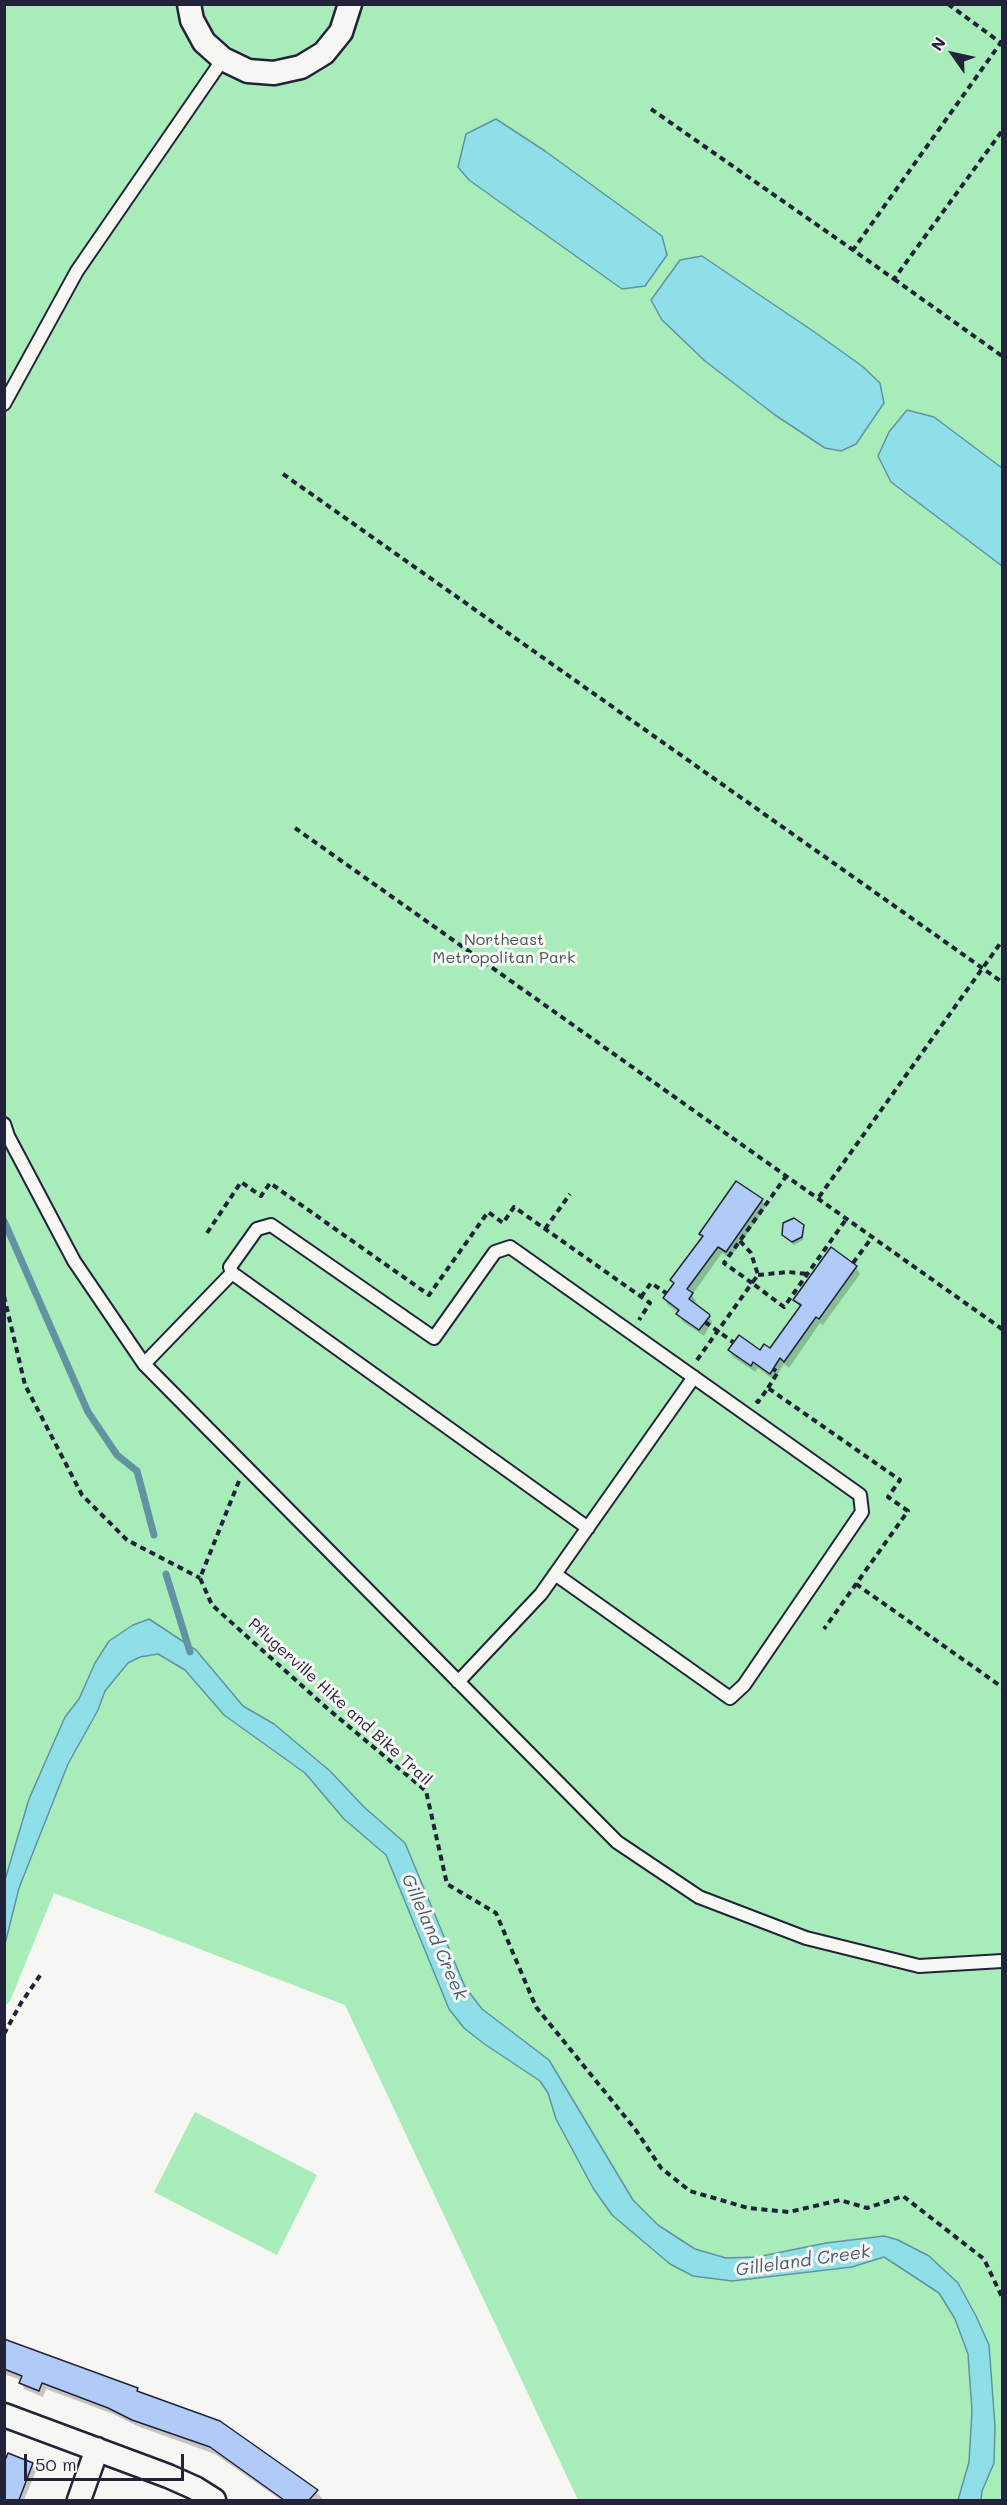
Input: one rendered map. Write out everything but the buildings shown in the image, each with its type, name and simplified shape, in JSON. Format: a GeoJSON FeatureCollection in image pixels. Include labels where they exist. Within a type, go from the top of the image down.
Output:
{"type":"FeatureCollection","features":[{"type":"Feature","properties":{"kind":"street"},"geometry":{"type":"LineString","coordinates":[[189,4],[192,20],[204,42],[223,59],[248,71],[274,73],[301,67],[324,53],[341,32],[350,4]]}},
{"type":"Feature","properties":{"kind":"street"},"geometry":{"type":"LineString","coordinates":[[4,2415],[168,2476],[195,2488],[214,2500]]}},
{"type":"Feature","properties":{"kind":"street"},"geometry":{"type":"LineString","coordinates":[[79,2500],[97,2449]]}},
{"type":"Feature","properties":{"kind":"lane"},"geometry":{"type":"LineString","coordinates":[[4,404],[76,271],[223,59]]}},
{"type":"Feature","properties":{"kind":"lane"},"geometry":{"type":"LineString","coordinates":[[4,1124],[8,1136],[74,1261],[144,1364],[617,1842],[699,1897],[806,1938],[919,1966],[1002,1961]]}},
{"type":"Feature","properties":{"kind":"lane"},"geometry":{"type":"LineString","coordinates":[[555,1574],[730,1698],[744,1685],[862,1512],[860,1495],[510,1247],[495,1252],[434,1338],[271,1225],[257,1229],[230,1266],[232,1273],[588,1528]]}},
{"type":"Feature","properties":{"kind":"lane"},"geometry":{"type":"LineString","coordinates":[[144,1364],[232,1273]]}},
{"type":"Feature","properties":{"kind":"lane"},"geometry":{"type":"LineString","coordinates":[[458,1683],[541,1594],[694,1377]]}},
{"type":"Feature","properties":{"kind":"path"},"geometry":{"type":"LineString","coordinates":[[853,249],[1002,42],[948,4]]}},
{"type":"Feature","properties":{"kind":"path"},"geometry":{"type":"LineString","coordinates":[[651,109],[1002,356]]}},
{"type":"Feature","properties":{"kind":"path"},"geometry":{"type":"LineString","coordinates":[[894,279],[1002,130]]}},
{"type":"Feature","properties":{"kind":"path"},"geometry":{"type":"LineString","coordinates":[[283,474],[1002,982]]}},
{"type":"Feature","properties":{"kind":"path"},"geometry":{"type":"LineString","coordinates":[[295,828],[819,1197],[1002,1329]]}},
{"type":"Feature","properties":{"kind":"path"},"geometry":{"type":"LineString","coordinates":[[819,1197],[1002,941]]}},
{"type":"Feature","properties":{"kind":"path"},"geometry":{"type":"LineString","coordinates":[[786,1175],[724,1263],[784,1307],[847,1218]]}},
{"type":"Feature","properties":{"kind":"path"},"geometry":{"type":"LineString","coordinates":[[207,1233],[241,1182],[261,1196],[270,1184],[429,1295],[488,1212],[503,1223],[514,1208],[650,1304],[639,1320],[649,1327]]}},
{"type":"Feature","properties":{"kind":"path"},"geometry":{"type":"LineString","coordinates":[[545,1229],[570,1194]]}},
{"type":"Feature","properties":{"kind":"path"},"geometry":{"type":"LineString","coordinates":[[853,1263],[873,1236]]}},
{"type":"Feature","properties":{"kind":"path"},"geometry":{"type":"LineString","coordinates":[[740,1241],[751,1253],[758,1275]]}},
{"type":"Feature","properties":{"kind":"path"},"geometry":{"type":"LineString","coordinates":[[687,1353],[697,1360],[758,1275],[788,1272],[808,1274]]}},
{"type":"Feature","properties":{"kind":"path"},"geometry":{"type":"LineString","coordinates":[[641,1297],[651,1283],[666,1293]]}},
{"type":"Feature","properties":{"kind":"path"},"geometry":{"type":"LineString","coordinates":[[4,1296],[25,1385],[82,1495],[127,1540],[200,1578],[236,1485],[246,1468]]}},
{"type":"Feature","properties":{"kind":"path"},"geometry":{"type":"LineString","coordinates":[[705,1322],[734,1342]]}},
{"type":"Feature","properties":{"kind":"path"},"geometry":{"type":"LineString","coordinates":[[768,1388],[778,1372],[773,1369]]}},
{"type":"Feature","properties":{"kind":"path","name":"Pflugerville Hike and Bike Trail"},"geometry":{"type":"LineString","coordinates":[[200,1578],[212,1605],[328,1709],[426,1791],[447,1884],[496,1913],[536,2007],[635,2129],[661,2168],[690,2191],[748,2208],[789,2212],[840,2200],[867,2208],[903,2196],[984,2259],[1002,2297]]}},
{"type":"Feature","properties":{"kind":"path"},"geometry":{"type":"LineString","coordinates":[[856,1584],[1002,1687]]}},
{"type":"Feature","properties":{"kind":"path"},"geometry":{"type":"LineString","coordinates":[[4,2034],[21,2003],[41,1974]]}},
{"type":"Feature","properties":{"kind":"green space","name":"Northeast Metropolitan Park"},"geometry":{"type":"Polygon","coordinates":[[[5,5],[1002,5],[1002,2500],[578,2500],[345,2005],[54,1893],[10,2001],[5,2006],[5,5]]]}},
{"type":"Feature","properties":{"kind":"green space"},"geometry":{"type":"Polygon","coordinates":[[[195,2112],[317,2175],[277,2255],[154,2192],[195,2112]]]}},
{"type":"Feature","properties":{"kind":"water"},"geometry":{"type":"Polygon","coordinates":[[[496,119],[545,151],[662,236],[667,255],[645,286],[622,289],[469,180],[458,167],[466,134],[496,119]]]}},
{"type":"Feature","properties":{"kind":"water"},"geometry":{"type":"Polygon","coordinates":[[[702,256],[813,331],[862,366],[880,383],[884,403],[856,444],[841,451],[825,448],[775,415],[705,361],[662,320],[651,300],[680,260],[702,256]]]}},
{"type":"Feature","properties":{"kind":"water"},"geometry":{"type":"Polygon","coordinates":[[[907,410],[934,417],[1002,468],[1002,566],[891,482],[878,456],[889,432],[907,410]]]}},
{"type":"Feature","properties":{"kind":"water","name":"Gilleland Creek"},"geometry":{"type":"Polygon","coordinates":[[[149,1619],[196,1650],[243,1706],[274,1724],[330,1771],[364,1807],[405,1843],[465,1987],[482,2009],[549,2060],[633,2200],[658,2225],[695,2249],[726,2258],[757,2257],[826,2243],[884,2236],[898,2240],[929,2256],[958,2283],[989,2345],[995,2426],[994,2463],[982,2491],[981,2500],[958,2500],[969,2462],[972,2411],[968,2354],[955,2319],[939,2293],[884,2257],[852,2267],[732,2281],[693,2276],[670,2264],[612,2215],[593,2188],[556,2119],[548,2093],[540,2081],[464,2028],[449,2009],[386,1855],[344,1819],[305,1773],[224,1715],[185,1670],[158,1654],[140,1657],[128,1663],[105,1691],[98,1710],[68,1764],[19,1888],[5,1944],[5,1880],[29,1799],[65,1717],[79,1699],[95,1663],[109,1641],[133,1625],[149,1619]]]}},
{"type":"Feature","properties":{"kind":"waterway"},"geometry":{"type":"LineString","coordinates":[[4,1221],[88,1412],[117,1455],[137,1471],[154,1535]]}},
{"type":"Feature","properties":{"kind":"waterway"},"geometry":{"type":"LineString","coordinates":[[166,1574],[190,1652]]}}]}
